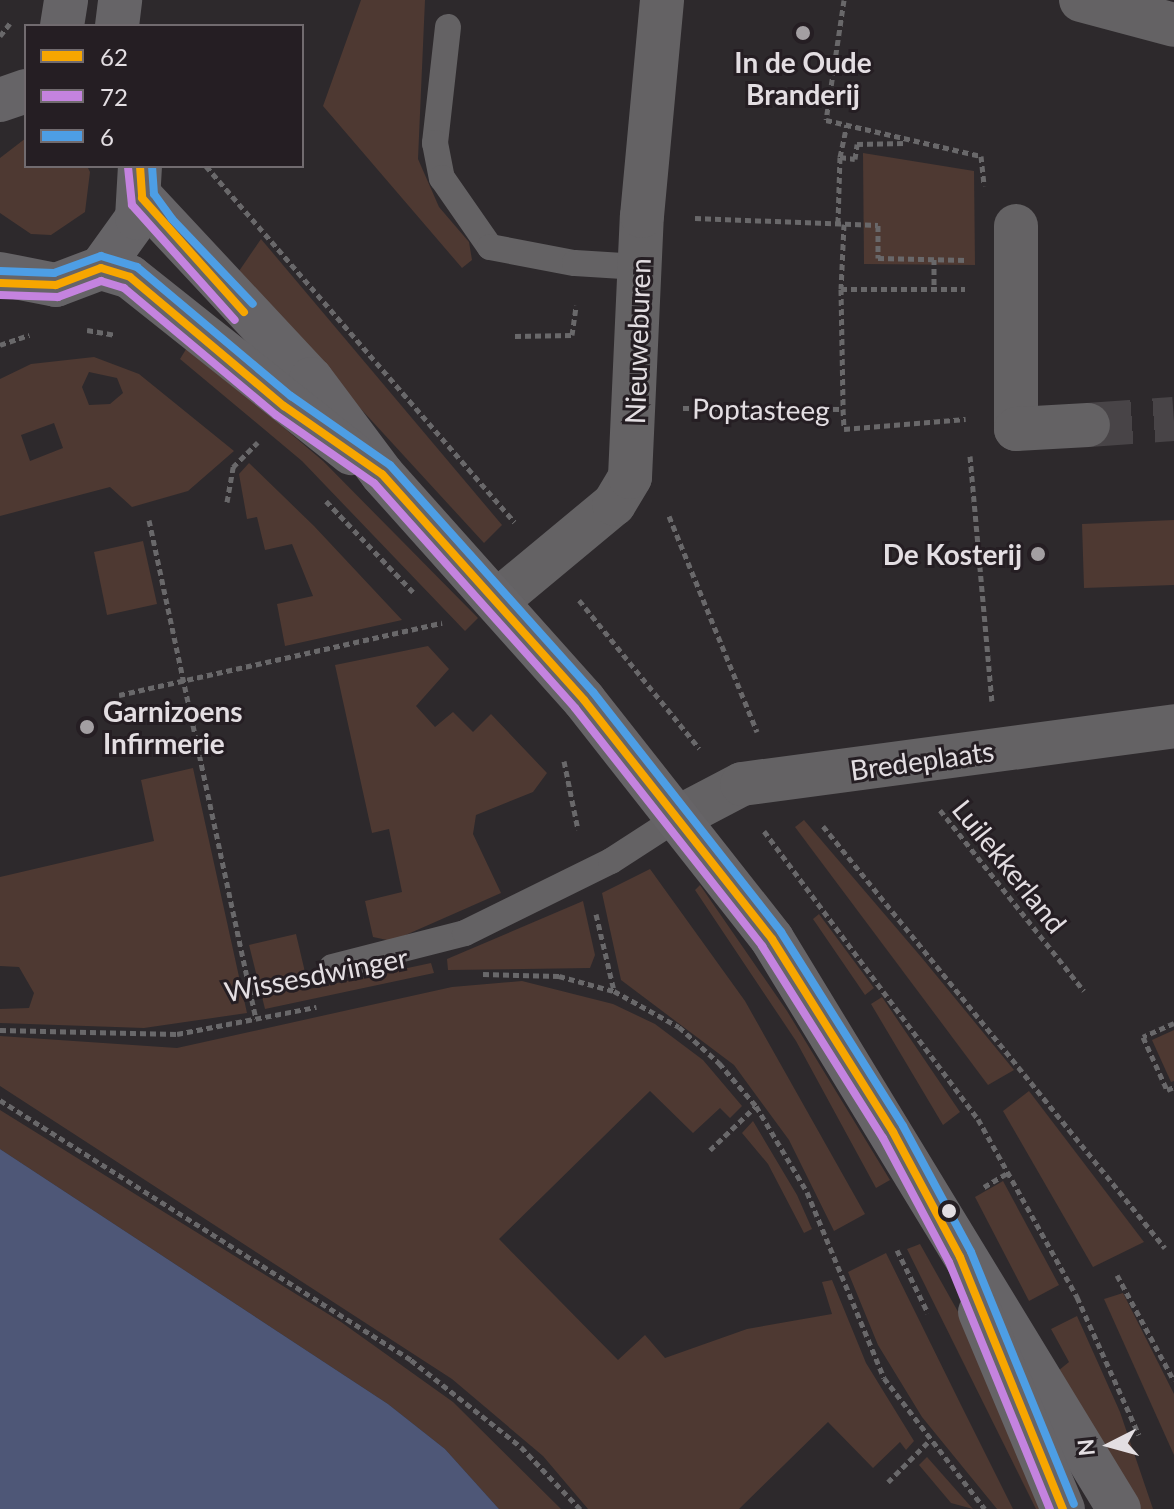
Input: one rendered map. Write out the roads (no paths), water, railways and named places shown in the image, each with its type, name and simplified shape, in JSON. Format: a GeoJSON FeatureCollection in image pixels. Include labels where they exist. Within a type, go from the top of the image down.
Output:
{"type":"FeatureCollection","features":[{"type":"Feature","properties":{"kind":"main road"},"geometry":{"type":"LineString","coordinates":[[62,24],[66,0]]}},
{"type":"Feature","properties":{"kind":"main road"},"geometry":{"type":"LineString","coordinates":[[117,24],[120,0]]}},
{"type":"Feature","properties":{"kind":"main road"},"geometry":{"type":"LineString","coordinates":[[0,100],[24,92]]}},
{"type":"Feature","properties":{"kind":"main road"},"geometry":{"type":"LineString","coordinates":[[3,279],[56,285],[101,268],[129,237],[141,182]]}},
{"type":"Feature","properties":{"kind":"main road"},"geometry":{"type":"LineString","coordinates":[[141,182],[311,379],[382,474],[497,601],[679,817],[844,1049],[960,1257],[1063,1509]]}},
{"type":"Feature","properties":{"kind":"main road"},"geometry":{"type":"LineString","coordinates":[[101,268],[130,277],[284,406],[382,474]]}},
{"type":"Feature","properties":{"kind":"main road"},"geometry":{"type":"LineString","coordinates":[[960,1257],[1013,1329],[1119,1509]]}},
{"type":"Feature","properties":{"kind":"street"},"geometry":{"type":"LineString","coordinates":[[1081,0],[1174,25]]}},
{"type":"Feature","properties":{"kind":"street","name":"Nieuweburen"},"geometry":{"type":"LineString","coordinates":[[497,601],[547,561],[625,488],[634,408],[642,216],[664,8]]}},
{"type":"Feature","properties":{"kind":"street"},"geometry":{"type":"LineString","coordinates":[[1016,244],[1016,429],[1088,425]]}},
{"type":"Feature","properties":{"kind":"street","name":"Bredeplaats"},"geometry":{"type":"LineString","coordinates":[[679,817],[730,788],[776,779],[1174,726]]}},
{"type":"Feature","properties":{"kind":"lane"},"geometry":{"type":"LineString","coordinates":[[448,27],[435,143],[442,178],[490,247],[574,263],[639,267]]}},
{"type":"Feature","properties":{"kind":"lane","name":"Wissesdwinger"},"geometry":{"type":"LineString","coordinates":[[332,967],[465,933],[611,861],[679,817]]}},
{"type":"Feature","properties":{"kind":"water"},"geometry":{"type":"Polygon","coordinates":[[[0,1149],[388,1404],[445,1449],[499,1509],[0,1509],[0,1149]]]}},
{"type":"Feature","properties":{"kind":"tunnel"},"geometry":{"type":"LineString","coordinates":[[1088,425],[1174,419]]}},
{"type":"Feature","properties":{"kind":"place","name":"In de Oude Branderij"},"geometry":{"type":"Point","coordinates":[803,33]}},
{"type":"Feature","properties":{"kind":"place","name":"De Kosterij"},"geometry":{"type":"Point","coordinates":[1038,554]}},
{"type":"Feature","properties":{"kind":"place","name":"Garnizoens Infirmerie"},"geometry":{"type":"Point","coordinates":[87,727]}}]}
